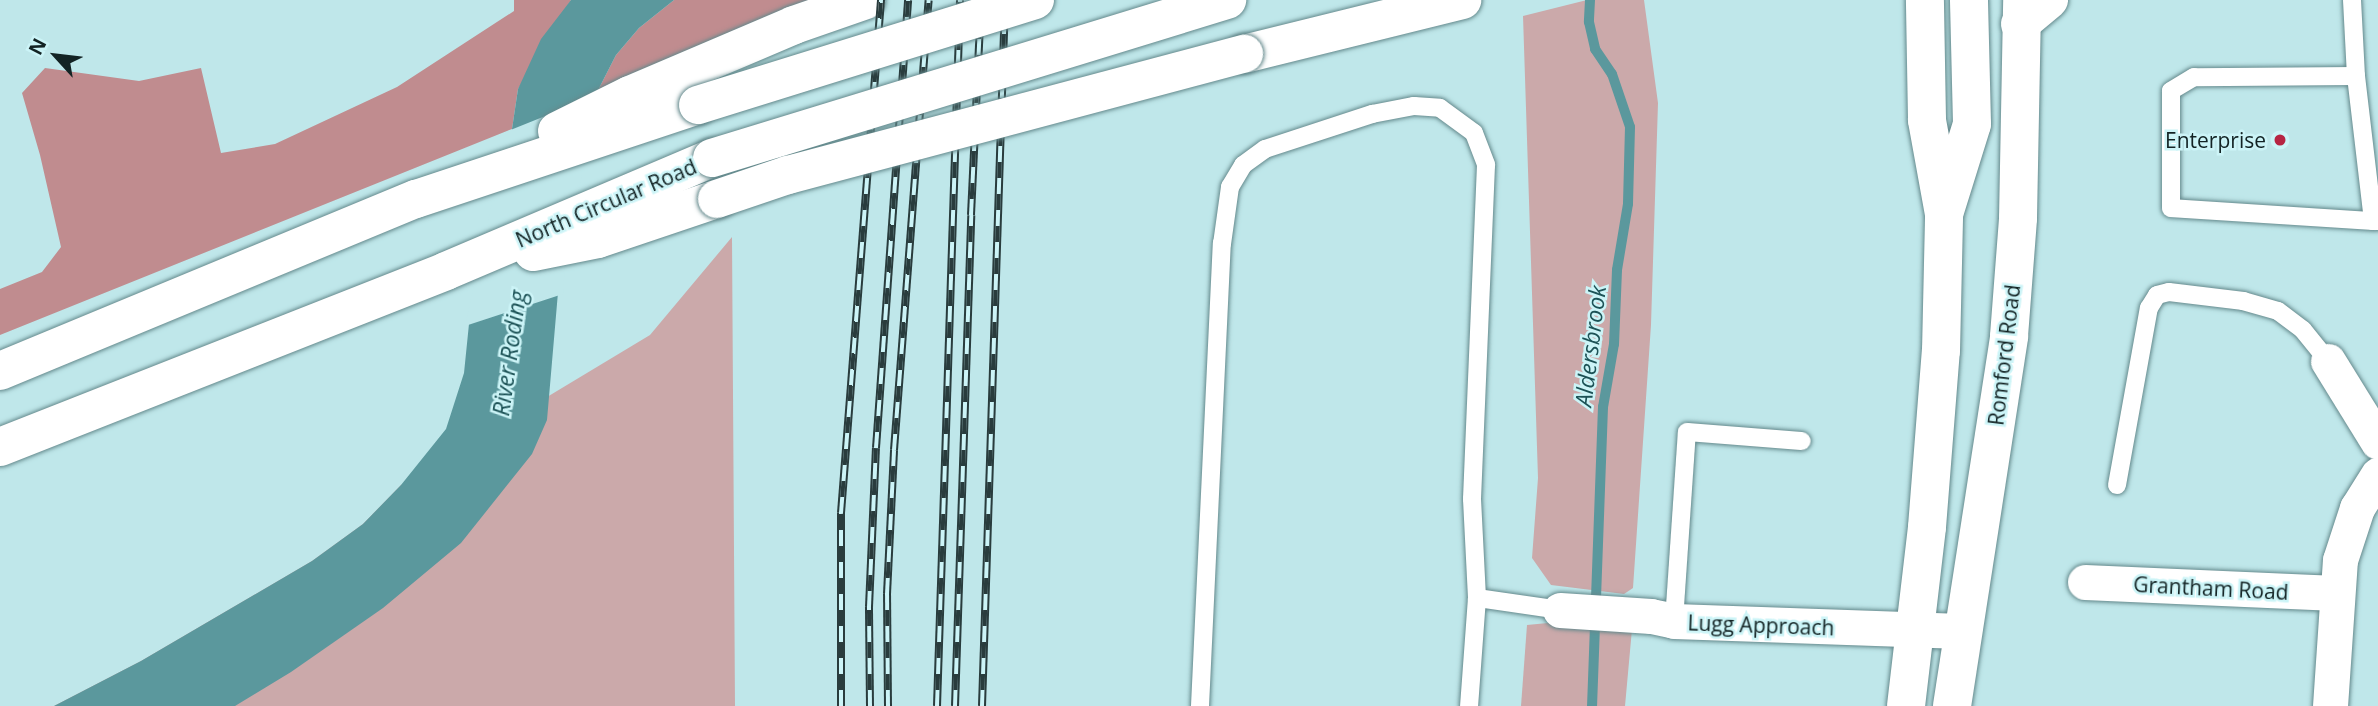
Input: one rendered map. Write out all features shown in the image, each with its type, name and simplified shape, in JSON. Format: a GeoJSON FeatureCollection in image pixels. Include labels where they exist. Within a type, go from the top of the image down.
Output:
{"type":"FeatureCollection","features":[{"type":"Feature","properties":{"kind":"main road"},"geometry":{"type":"LineString","coordinates":[[0,371],[416,199],[630,95],[794,25],[866,0]]}},
{"type":"Feature","properties":{"kind":"main road"},"geometry":{"type":"LineString","coordinates":[[416,199],[698,105],[1035,0]]}},
{"type":"Feature","properties":{"kind":"main road","name":"North Circular Road"},"geometry":{"type":"LineString","coordinates":[[0,447],[446,271],[712,159],[1227,0]]}},
{"type":"Feature","properties":{"kind":"main road"},"geometry":{"type":"LineString","coordinates":[[446,271],[598,239],[801,171],[1142,79],[1462,0]]}},
{"type":"Feature","properties":{"kind":"main road"},"geometry":{"type":"LineString","coordinates":[[1906,706],[1927,527],[1941,351],[1944,214],[1927,120],[1925,0]]}},
{"type":"Feature","properties":{"kind":"main road"},"geometry":{"type":"LineString","coordinates":[[1944,214],[1972,124],[1969,0]]}},
{"type":"Feature","properties":{"kind":"main road","name":"Romford Road"},"geometry":{"type":"LineString","coordinates":[[1952,706],[2009,336],[2030,8]]}},
{"type":"Feature","properties":{"kind":"street"},"geometry":{"type":"LineString","coordinates":[[2328,361],[2378,442]]}},
{"type":"Feature","properties":{"kind":"street"},"geometry":{"type":"LineString","coordinates":[[2330,706],[2336,593],[2347,532],[2357,508],[2378,475]]}},
{"type":"Feature","properties":{"kind":"street","name":"Grantham Road"},"geometry":{"type":"LineString","coordinates":[[2085,582],[2336,593]]}},
{"type":"Feature","properties":{"kind":"street","name":"Lugg Approach"},"geometry":{"type":"LineString","coordinates":[[1560,610],[1662,618],[1962,631]]}},
{"type":"Feature","properties":{"kind":"lane"},"geometry":{"type":"LineString","coordinates":[[2352,0],[2356,76],[2375,221],[2171,208],[2171,90],[2194,77],[2356,76]]}},
{"type":"Feature","properties":{"kind":"lane"},"geometry":{"type":"LineString","coordinates":[[1200,706],[1222,244],[1230,187],[1243,165],[1265,149],[1372,114],[1414,106],[1440,108],[1474,133],[1486,165],[1472,499],[1476,598],[1469,706]]}},
{"type":"Feature","properties":{"kind":"lane"},"geometry":{"type":"LineString","coordinates":[[2117,485],[2149,308],[2157,295],[2169,292],[2243,301],[2278,311],[2304,330],[2328,361]]}},
{"type":"Feature","properties":{"kind":"lane"},"geometry":{"type":"LineString","coordinates":[[1662,618],[1687,432],[1802,440]]}},
{"type":"Feature","properties":{"kind":"lane"},"geometry":{"type":"LineString","coordinates":[[1476,598],[1560,610]]}},
{"type":"Feature","properties":{"kind":"shaded area"},"geometry":{"type":"Polygon","coordinates":[[[514,0],[571,0],[518,89],[512,129],[0,335],[0,289],[42,272],[61,247],[40,155],[22,93],[45,68],[139,81],[201,68],[221,153],[275,144],[397,87],[514,11],[514,0]]]}},
{"type":"Feature","properties":{"kind":"shaded area"},"geometry":{"type":"Polygon","coordinates":[[[674,0],[836,0],[595,96],[616,55],[639,28],[674,0]]]}},
{"type":"Feature","properties":{"kind":"shaded area"},"geometry":{"type":"Polygon","coordinates":[[[1587,0],[1644,0],[1658,103],[1651,325],[1633,588],[1624,594],[1551,585],[1532,558],[1538,478],[1523,16],[1587,0]]]}},
{"type":"Feature","properties":{"kind":"shaded area"},"geometry":{"type":"Polygon","coordinates":[[[732,237],[735,706],[54,706],[141,661],[312,561],[363,524],[401,485],[650,335],[732,237]]]}},
{"type":"Feature","properties":{"kind":"shaded area"},"geometry":{"type":"Polygon","coordinates":[[[1558,622],[1632,629],[1625,706],[1521,706],[1527,625],[1558,622]]]}},
{"type":"Feature","properties":{"kind":"water","name":"River Roding"},"geometry":{"type":"Polygon","coordinates":[[[571,0],[674,0],[639,28],[616,55],[595,96],[562,246],[547,420],[532,454],[461,543],[383,608],[291,672],[235,706],[54,706],[141,661],[312,561],[363,524],[401,485],[446,429],[464,373],[470,314],[512,129],[518,89],[541,39],[571,0]]]}},
{"type":"Feature","properties":{"kind":"pier"},"geometry":{"type":"Polygon","coordinates":[[[600,94],[566,246],[563,294],[465,326],[508,131],[600,94]]]}},
{"type":"Feature","properties":{"kind":"waterway","name":"Aldersbrook"},"geometry":{"type":"LineString","coordinates":[[1590,0],[1589,22],[1595,49],[1612,74],[1630,127],[1628,204],[1617,270],[1614,344],[1603,407],[1592,706]]}},
{"type":"Feature","properties":{"kind":"railway"},"geometry":{"type":"LineString","coordinates":[[841,706],[841,513],[881,0]]}},
{"type":"Feature","properties":{"kind":"railway"},"geometry":{"type":"LineString","coordinates":[[870,706],[869,607],[876,448],[908,0]]}},
{"type":"Feature","properties":{"kind":"railway"},"geometry":{"type":"LineString","coordinates":[[888,706],[887,594],[894,450],[929,0]]}},
{"type":"Feature","properties":{"kind":"railway"},"geometry":{"type":"LineString","coordinates":[[937,706],[960,0]]}},
{"type":"Feature","properties":{"kind":"railway"},"geometry":{"type":"LineString","coordinates":[[955,706],[981,0]]}},
{"type":"Feature","properties":{"kind":"railway"},"geometry":{"type":"LineString","coordinates":[[982,706],[1005,0]]}},
{"type":"Feature","properties":{"kind":"place","name":"Enterprise"},"geometry":{"type":"Point","coordinates":[2280,140]}}]}
